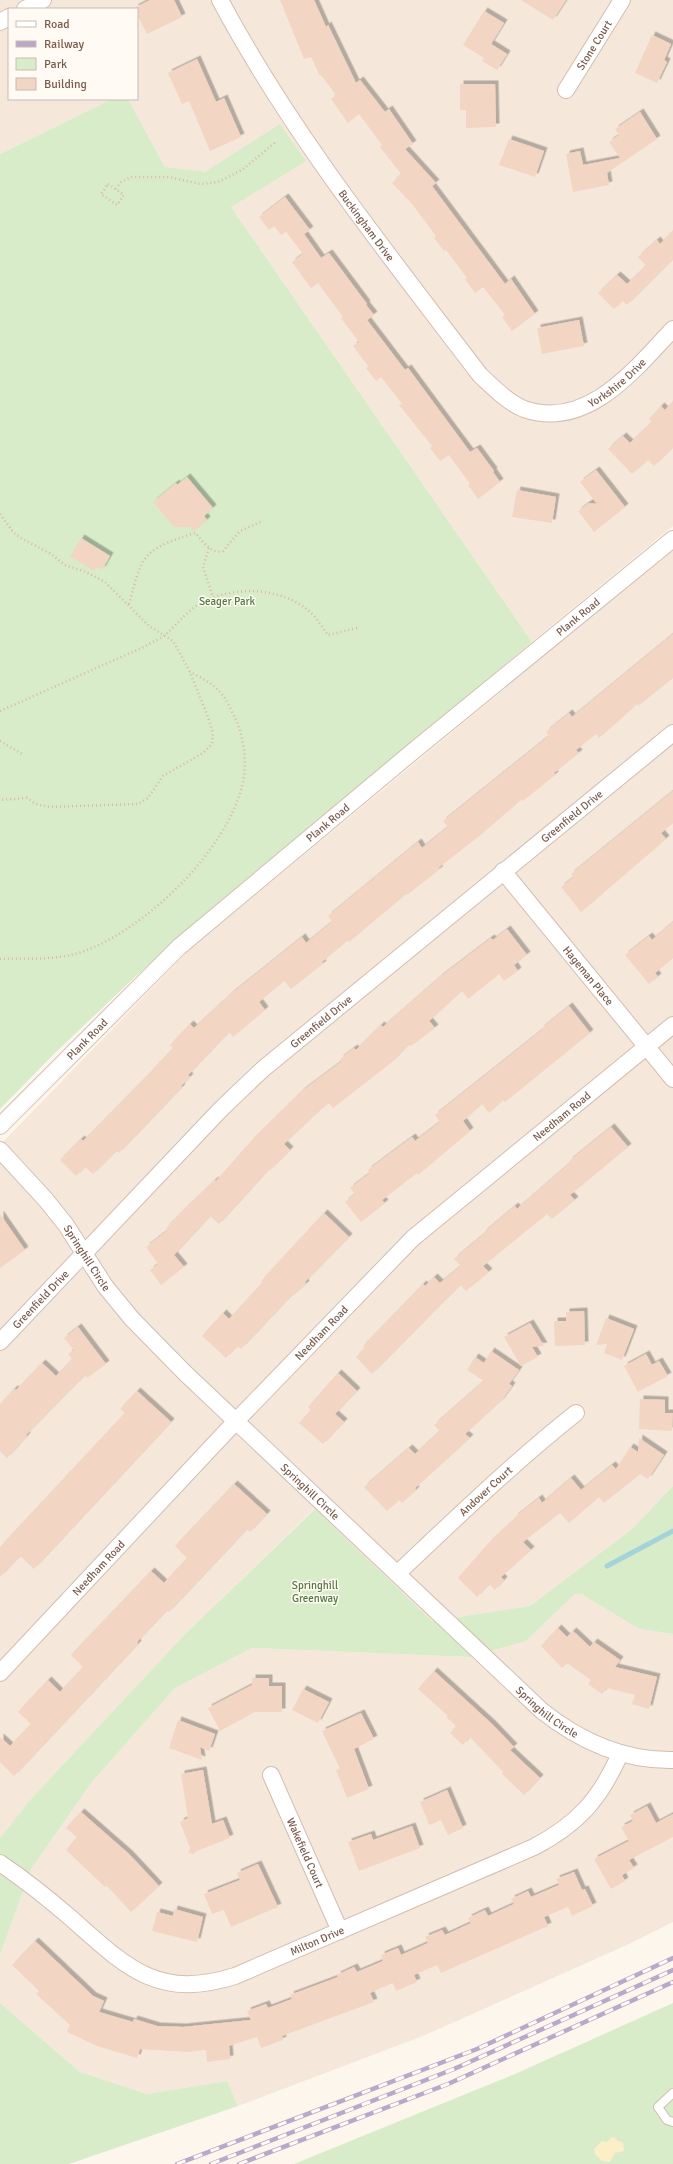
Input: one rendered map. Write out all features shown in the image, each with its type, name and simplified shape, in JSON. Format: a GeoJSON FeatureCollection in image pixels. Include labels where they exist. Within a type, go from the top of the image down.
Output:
{"type":"FeatureCollection","features":[{"type":"Feature","properties":{"kind":"street"},"geometry":{"type":"LineString","coordinates":[[27,8],[43,0]]}},
{"type":"Feature","properties":{"kind":"street","name":"Buckingham Drive"},"geometry":{"type":"LineString","coordinates":[[220,0],[271,90],[322,165],[480,376],[512,402],[523,408],[549,413]]}},
{"type":"Feature","properties":{"kind":"street","name":"Stone Court"},"geometry":{"type":"LineString","coordinates":[[566,90],[622,0]]}},
{"type":"Feature","properties":{"kind":"street","name":"Yorkshire Drive"},"geometry":{"type":"LineString","coordinates":[[549,413],[574,410],[599,398],[616,387],[673,329]]}},
{"type":"Feature","properties":{"kind":"street","name":"Plank Road"},"geometry":{"type":"LineString","coordinates":[[0,1126],[179,948],[410,753],[673,539]]}},
{"type":"Feature","properties":{"kind":"street","name":"Greenfield Drive"},"geometry":{"type":"LineString","coordinates":[[0,1342],[221,1109],[262,1069],[673,733]]}},
{"type":"Feature","properties":{"kind":"street","name":"Hageman Place"},"geometry":{"type":"LineString","coordinates":[[503,871],[673,1079]]}},
{"type":"Feature","properties":{"kind":"street","name":"Needham Road"},"geometry":{"type":"LineString","coordinates":[[0,1673],[236,1421],[413,1238],[673,1024]]}},
{"type":"Feature","properties":{"kind":"street","name":"Springhill Circle"},"geometry":{"type":"LineString","coordinates":[[0,1150],[46,1200],[66,1225],[105,1286],[132,1319],[236,1421],[542,1711],[571,1731],[620,1754],[673,1760]]}},
{"type":"Feature","properties":{"kind":"street","name":"Andover Court"},"geometry":{"type":"LineString","coordinates":[[398,1573],[483,1492],[533,1447],[576,1413]]}},
{"type":"Feature","properties":{"kind":"street","name":"Milton Drive"},"geometry":{"type":"LineString","coordinates":[[0,1863],[49,1899],[128,1967],[158,1980],[177,1984],[215,1982],[235,1976],[534,1848],[558,1835],[589,1807],[602,1788],[620,1754]]}},
{"type":"Feature","properties":{"kind":"street","name":"Wakefield Court"},"geometry":{"type":"LineString","coordinates":[[271,1775],[340,1931]]}},
{"type":"Feature","properties":{"kind":"lane"},"geometry":{"type":"LineString","coordinates":[[673,2093],[658,2107],[667,2120],[673,2122]]}},
{"type":"Feature","properties":{"kind":"path"},"geometry":{"type":"LineString","coordinates":[[116,189],[121,182],[131,177],[169,177],[200,184],[218,182],[242,170],[277,141]]}},
{"type":"Feature","properties":{"kind":"path"},"geometry":{"type":"LineString","coordinates":[[108,184],[116,189],[124,195],[117,205],[101,194],[108,184]]}},
{"type":"Feature","properties":{"kind":"path"},"geometry":{"type":"LineString","coordinates":[[0,514],[14,533],[21,538],[51,554],[65,565],[86,572],[105,582],[129,604],[149,626],[165,635],[173,642],[189,670],[213,733],[212,744],[203,753],[159,780],[151,795],[138,804],[90,807],[49,807],[36,804],[27,798],[0,800]]}},
{"type":"Feature","properties":{"kind":"path"},"geometry":{"type":"LineString","coordinates":[[129,604],[135,584],[147,555],[162,546],[195,533],[209,548],[215,552],[223,552],[240,531],[263,521]]}},
{"type":"Feature","properties":{"kind":"path"},"geometry":{"type":"LineString","coordinates":[[209,548],[204,567],[213,597]]}},
{"type":"Feature","properties":{"kind":"path"},"geometry":{"type":"LineString","coordinates":[[0,711],[146,646],[165,635],[185,614],[213,597],[241,592],[275,594],[304,607],[314,616],[328,635],[357,628]]}},
{"type":"Feature","properties":{"kind":"path"},"geometry":{"type":"LineString","coordinates":[[0,960],[58,957],[88,950],[99,944],[129,926],[155,907],[200,864],[219,839],[235,805],[243,782],[245,764],[243,745],[234,715],[220,691],[189,670]]}},
{"type":"Feature","properties":{"kind":"path"},"geometry":{"type":"LineString","coordinates":[[0,741],[24,755]]}},
{"type":"Feature","properties":{"kind":"shaded area"},"geometry":{"type":"Polygon","coordinates":[[[0,0],[673,0],[673,526],[532,642],[231,207],[165,167],[129,100],[138,100],[138,8],[8,8],[8,100],[110,100],[0,154],[0,0]]]}},
{"type":"Feature","properties":{"kind":"shaded area"},"geometry":{"type":"Polygon","coordinates":[[[673,549],[673,1486],[631,1530],[530,1606],[432,1621],[314,1509],[185,1634],[30,1800],[0,1838],[0,1145],[189,950],[673,549]]]}},
{"type":"Feature","properties":{"kind":"shaded area"},"geometry":{"type":"Polygon","coordinates":[[[575,1594],[581,1594],[639,1629],[673,1634],[673,1922],[629,1944],[423,2036],[238,2106],[227,2081],[147,2094],[80,2072],[0,2003],[0,1955],[31,1869],[92,1782],[175,1688],[252,1648],[470,1657],[526,1641],[575,1594]]]}},
{"type":"Feature","properties":{"kind":"green space","name":"Seager Park"},"geometry":{"type":"Polygon","coordinates":[[[110,100],[129,100],[165,167],[205,172],[280,124],[306,161],[231,207],[532,642],[241,884],[136,976],[55,1053],[0,1109],[0,154],[110,100]]]}},
{"type":"Feature","properties":{"kind":"green space","name":"Springhill Greenway"},"geometry":{"type":"Polygon","coordinates":[[[673,1486],[673,1634],[639,1629],[581,1594],[575,1594],[526,1641],[470,1657],[252,1648],[175,1688],[92,1782],[31,1869],[0,1955],[0,1838],[30,1800],[185,1634],[315,1509],[432,1621],[530,1606],[631,1530],[673,1486]]]}},
{"type":"Feature","properties":{"kind":"green space"},"geometry":{"type":"Polygon","coordinates":[[[0,2003],[80,2072],[147,2094],[227,2081],[238,2106],[69,2164],[0,2164],[0,2003]]]}},
{"type":"Feature","properties":{"kind":"green space"},"geometry":{"type":"Polygon","coordinates":[[[673,2003],[673,2164],[294,2164],[515,2074],[673,2003]]]}},
{"type":"Feature","properties":{"kind":"sand"},"geometry":{"type":"Polygon","coordinates":[[[612,2137],[616,2138],[617,2141],[623,2142],[624,2151],[615,2153],[610,2162],[602,2161],[595,2154],[594,2149],[602,2141],[607,2142],[612,2137]]]}},
{"type":"Feature","properties":{"kind":"building"},"geometry":{"type":"Polygon","coordinates":[[[150,0],[174,0],[182,17],[147,34],[138,17],[138,8],[134,8],[150,0]]]}},
{"type":"Feature","properties":{"kind":"building"},"geometry":{"type":"Polygon","coordinates":[[[280,0],[314,0],[326,27],[328,25],[356,83],[360,80],[385,112],[389,109],[413,144],[405,149],[436,183],[432,186],[505,284],[511,279],[535,314],[512,331],[502,317],[505,315],[483,287],[475,293],[465,279],[467,278],[446,250],[444,251],[434,238],[436,236],[412,204],[392,183],[401,174],[380,147],[382,145],[359,114],[348,123],[331,99],[336,95],[321,75],[320,76],[311,57],[304,59],[280,0]]]}},
{"type":"Feature","properties":{"kind":"building"},"geometry":{"type":"Polygon","coordinates":[[[521,0],[566,0],[553,20],[521,0]]]}},
{"type":"Feature","properties":{"kind":"building"},"geometry":{"type":"Polygon","coordinates":[[[484,11],[504,23],[491,44],[507,54],[497,70],[482,61],[484,58],[463,45],[484,11]]]}},
{"type":"Feature","properties":{"kind":"building"},"geometry":{"type":"Polygon","coordinates":[[[652,35],[671,44],[664,60],[667,62],[657,83],[635,73],[652,35]]]}},
{"type":"Feature","properties":{"kind":"building"},"geometry":{"type":"Polygon","coordinates":[[[197,59],[216,102],[224,98],[241,137],[210,151],[189,101],[182,104],[168,73],[197,59]]]}},
{"type":"Feature","properties":{"kind":"building"},"geometry":{"type":"Polygon","coordinates":[[[460,84],[495,84],[496,127],[466,128],[466,110],[460,110],[460,84]]]}},
{"type":"Feature","properties":{"kind":"building"},"geometry":{"type":"Polygon","coordinates":[[[640,112],[657,139],[607,173],[609,185],[573,192],[566,154],[580,151],[583,165],[620,158],[609,142],[619,135],[615,129],[640,112]]]}},
{"type":"Feature","properties":{"kind":"building"},"geometry":{"type":"Polygon","coordinates":[[[509,139],[544,151],[535,177],[499,165],[509,139]]]}},
{"type":"Feature","properties":{"kind":"building"},"geometry":{"type":"Polygon","coordinates":[[[285,197],[310,230],[304,234],[321,258],[329,253],[367,304],[366,305],[374,315],[367,320],[405,370],[408,368],[470,452],[477,448],[494,471],[493,472],[500,482],[478,499],[468,485],[470,484],[449,455],[440,461],[430,448],[432,446],[399,405],[402,404],[381,377],[376,381],[366,368],[368,366],[353,346],[359,342],[341,318],[343,317],[318,283],[311,288],[292,262],[303,254],[286,232],[281,235],[274,226],[269,230],[259,217],[285,197]]]}},
{"type":"Feature","properties":{"kind":"building"},"geometry":{"type":"Polygon","coordinates":[[[673,231],[673,259],[627,305],[623,301],[614,309],[598,293],[617,275],[627,284],[646,266],[638,257],[657,240],[660,244],[673,231]]]}},
{"type":"Feature","properties":{"kind":"building"},"geometry":{"type":"Polygon","coordinates":[[[579,320],[584,346],[542,354],[537,328],[579,320]]]}},
{"type":"Feature","properties":{"kind":"building"},"geometry":{"type":"Polygon","coordinates":[[[673,401],[673,447],[654,466],[648,460],[632,474],[608,449],[623,436],[630,443],[652,422],[649,419],[661,406],[665,410],[673,401]]]}},
{"type":"Feature","properties":{"kind":"building"},"geometry":{"type":"Polygon","coordinates":[[[596,470],[625,507],[594,532],[578,511],[589,503],[597,504],[580,482],[596,470]]]}},
{"type":"Feature","properties":{"kind":"building"},"geometry":{"type":"Polygon","coordinates":[[[187,477],[213,508],[204,516],[207,520],[194,531],[190,527],[174,527],[153,502],[176,483],[177,485],[187,477]]]}},
{"type":"Feature","properties":{"kind":"building"},"geometry":{"type":"Polygon","coordinates":[[[517,490],[556,497],[552,523],[512,517],[517,490]]]}},
{"type":"Feature","properties":{"kind":"building"},"geometry":{"type":"Polygon","coordinates":[[[81,538],[110,556],[102,570],[97,567],[94,571],[70,556],[81,538]]]}},
{"type":"Feature","properties":{"kind":"building"},"geometry":{"type":"Polygon","coordinates":[[[673,634],[673,678],[638,706],[637,704],[599,738],[596,734],[576,750],[579,753],[554,773],[555,775],[523,801],[522,799],[478,837],[438,868],[440,869],[407,895],[406,894],[349,942],[348,940],[322,962],[323,964],[291,989],[284,981],[259,1002],[265,1010],[233,1037],[229,1032],[188,1075],[190,1077],[181,1086],[182,1087],[119,1153],[116,1151],[93,1174],[85,1167],[76,1176],[60,1160],[81,1139],[83,1141],[146,1077],[173,1048],[170,1045],[190,1024],[194,1028],[232,993],[302,937],[306,943],[332,922],[328,916],[418,842],[422,848],[448,827],[443,821],[549,736],[546,732],[569,713],[572,717],[673,634]]]}},
{"type":"Feature","properties":{"kind":"building"},"geometry":{"type":"Polygon","coordinates":[[[673,791],[673,823],[661,833],[666,839],[581,912],[561,887],[574,877],[571,874],[673,791]]]}},
{"type":"Feature","properties":{"kind":"building"},"geometry":{"type":"Polygon","coordinates":[[[673,922],[673,958],[655,973],[658,977],[649,984],[625,955],[649,936],[652,940],[673,922]]]}},
{"type":"Feature","properties":{"kind":"building"},"geometry":{"type":"Polygon","coordinates":[[[507,929],[527,955],[514,965],[518,971],[504,981],[499,974],[468,999],[462,991],[429,1021],[435,1028],[411,1046],[409,1044],[392,1062],[333,1108],[329,1103],[318,1112],[284,1144],[290,1150],[269,1171],[268,1170],[219,1224],[210,1216],[174,1255],[184,1267],[161,1285],[150,1270],[158,1264],[146,1247],[168,1230],[166,1228],[215,1180],[216,1181],[253,1139],[302,1091],[342,1061],[340,1059],[354,1048],[356,1050],[381,1025],[383,1027],[440,977],[491,938],[493,940],[507,929]]]}},
{"type":"Feature","properties":{"kind":"building"},"geometry":{"type":"Polygon","coordinates":[[[569,1006],[590,1033],[505,1102],[503,1100],[489,1113],[482,1104],[463,1121],[470,1131],[418,1175],[417,1173],[382,1200],[385,1203],[361,1222],[345,1202],[355,1194],[350,1188],[370,1173],[368,1170],[412,1137],[415,1141],[440,1122],[435,1115],[542,1030],[541,1029],[569,1006]]]}},
{"type":"Feature","properties":{"kind":"building"},"geometry":{"type":"Polygon","coordinates":[[[611,1127],[628,1147],[570,1195],[575,1200],[552,1219],[547,1214],[483,1266],[489,1272],[466,1291],[460,1285],[372,1374],[356,1357],[365,1348],[363,1346],[423,1284],[425,1286],[434,1277],[440,1283],[461,1266],[454,1259],[515,1206],[517,1209],[571,1162],[569,1161],[611,1127]]]}},
{"type":"Feature","properties":{"kind":"building"},"geometry":{"type":"Polygon","coordinates":[[[324,1213],[349,1237],[305,1282],[306,1284],[293,1296],[292,1295],[241,1349],[237,1346],[226,1358],[202,1336],[223,1313],[229,1319],[262,1283],[261,1281],[324,1213]]]}},
{"type":"Feature","properties":{"kind":"building"},"geometry":{"type":"Polygon","coordinates":[[[0,1214],[25,1250],[0,1268],[0,1214]]]}},
{"type":"Feature","properties":{"kind":"building"},"geometry":{"type":"Polygon","coordinates":[[[584,1311],[585,1345],[555,1346],[554,1321],[566,1321],[566,1312],[584,1311]]]}},
{"type":"Feature","properties":{"kind":"building"},"geometry":{"type":"Polygon","coordinates":[[[606,1318],[634,1329],[622,1360],[604,1353],[607,1344],[596,1345],[606,1318]]]}},
{"type":"Feature","properties":{"kind":"building"},"geometry":{"type":"Polygon","coordinates":[[[530,1323],[544,1346],[532,1347],[538,1357],[521,1366],[504,1337],[530,1323]]]}},
{"type":"Feature","properties":{"kind":"building"},"geometry":{"type":"Polygon","coordinates":[[[78,1327],[106,1364],[87,1378],[85,1375],[26,1435],[27,1436],[7,1458],[0,1451],[0,1404],[42,1363],[56,1376],[72,1359],[68,1354],[74,1350],[64,1338],[78,1327]]]}},
{"type":"Feature","properties":{"kind":"building"},"geometry":{"type":"Polygon","coordinates":[[[491,1351],[519,1370],[509,1384],[512,1386],[501,1401],[465,1434],[470,1438],[415,1488],[416,1490],[402,1503],[399,1500],[387,1511],[364,1487],[409,1448],[415,1454],[440,1431],[434,1425],[484,1381],[467,1370],[475,1357],[484,1363],[491,1351]]]}},
{"type":"Feature","properties":{"kind":"building"},"geometry":{"type":"Polygon","coordinates":[[[646,1354],[652,1365],[659,1361],[668,1376],[638,1392],[624,1366],[646,1354]]]}},
{"type":"Feature","properties":{"kind":"building"},"geometry":{"type":"Polygon","coordinates":[[[338,1373],[357,1391],[335,1414],[344,1422],[323,1444],[299,1423],[311,1410],[308,1407],[338,1373]]]}},
{"type":"Feature","properties":{"kind":"building"},"geometry":{"type":"Polygon","coordinates":[[[137,1391],[171,1422],[34,1569],[20,1556],[0,1577],[0,1547],[125,1413],[120,1409],[137,1391]]]}},
{"type":"Feature","properties":{"kind":"building"},"geometry":{"type":"Polygon","coordinates":[[[640,1399],[665,1400],[665,1413],[673,1413],[672,1431],[639,1429],[640,1399]]]}},
{"type":"Feature","properties":{"kind":"building"},"geometry":{"type":"Polygon","coordinates":[[[639,1438],[664,1455],[648,1479],[640,1474],[604,1503],[599,1497],[569,1523],[560,1513],[523,1542],[531,1550],[501,1577],[504,1580],[495,1590],[489,1584],[477,1597],[458,1578],[489,1543],[516,1518],[515,1517],[539,1498],[542,1503],[571,1478],[581,1490],[612,1465],[616,1469],[630,1447],[638,1452],[639,1438]]]}},
{"type":"Feature","properties":{"kind":"building"},"geometry":{"type":"Polygon","coordinates":[[[234,1484],[267,1514],[250,1532],[247,1529],[169,1612],[167,1610],[137,1642],[138,1644],[14,1776],[0,1762],[0,1737],[10,1746],[31,1724],[18,1712],[48,1680],[60,1692],[83,1667],[71,1655],[151,1571],[164,1583],[187,1558],[175,1546],[234,1484]]]}},
{"type":"Feature","properties":{"kind":"building"},"geometry":{"type":"Polygon","coordinates":[[[558,1628],[567,1637],[573,1631],[590,1647],[594,1642],[620,1660],[615,1667],[657,1677],[649,1709],[632,1704],[635,1695],[607,1688],[602,1694],[588,1684],[591,1680],[567,1663],[562,1668],[541,1646],[558,1628]]]}},
{"type":"Feature","properties":{"kind":"building"},"geometry":{"type":"Polygon","coordinates":[[[434,1671],[492,1724],[514,1747],[510,1750],[540,1778],[524,1795],[502,1774],[503,1772],[470,1737],[463,1745],[450,1733],[456,1726],[446,1717],[448,1716],[418,1689],[434,1671]]]}},
{"type":"Feature","properties":{"kind":"building"},"geometry":{"type":"Polygon","coordinates":[[[252,1678],[269,1678],[269,1686],[282,1686],[282,1712],[255,1712],[220,1731],[208,1708],[252,1685],[252,1678]]]}},
{"type":"Feature","properties":{"kind":"building"},"geometry":{"type":"Polygon","coordinates":[[[303,1689],[329,1702],[318,1723],[292,1710],[303,1689]]]}},
{"type":"Feature","properties":{"kind":"building"},"geometry":{"type":"Polygon","coordinates":[[[361,1713],[374,1739],[354,1749],[369,1789],[347,1798],[336,1770],[340,1769],[322,1731],[361,1713]]]}},
{"type":"Feature","properties":{"kind":"building"},"geometry":{"type":"Polygon","coordinates":[[[178,1720],[215,1734],[209,1751],[200,1747],[202,1760],[169,1748],[178,1720]]]}},
{"type":"Feature","properties":{"kind":"building"},"geometry":{"type":"Polygon","coordinates":[[[203,1770],[212,1824],[223,1820],[230,1838],[197,1851],[192,1855],[191,1853],[188,1854],[190,1848],[180,1822],[188,1818],[181,1774],[203,1770]]]}},
{"type":"Feature","properties":{"kind":"building"},"geometry":{"type":"Polygon","coordinates":[[[447,1790],[463,1828],[448,1835],[441,1820],[429,1825],[420,1802],[447,1790]]]}},
{"type":"Feature","properties":{"kind":"building"},"geometry":{"type":"Polygon","coordinates":[[[647,1806],[656,1823],[673,1814],[673,1837],[629,1860],[634,1868],[622,1875],[625,1881],[611,1889],[594,1859],[629,1841],[621,1827],[633,1821],[630,1815],[647,1806]]]}},
{"type":"Feature","properties":{"kind":"building"},"geometry":{"type":"Polygon","coordinates":[[[81,1812],[129,1854],[159,1886],[131,1912],[107,1886],[105,1887],[66,1850],[77,1837],[66,1828],[81,1812]]]}},
{"type":"Feature","properties":{"kind":"building"},"geometry":{"type":"Polygon","coordinates":[[[412,1826],[420,1848],[359,1871],[348,1842],[371,1834],[373,1840],[412,1826]]]}},
{"type":"Feature","properties":{"kind":"building"},"geometry":{"type":"Polygon","coordinates":[[[258,1864],[278,1907],[231,1927],[224,1910],[212,1914],[204,1894],[240,1880],[237,1873],[258,1864]]]}},
{"type":"Feature","properties":{"kind":"building"},"geometry":{"type":"Polygon","coordinates":[[[574,1872],[582,1890],[585,1889],[593,1906],[572,1916],[568,1907],[544,1917],[548,1926],[441,1973],[437,1965],[414,1975],[417,1982],[396,1991],[393,1983],[370,1993],[374,2002],[282,2036],[283,2040],[261,2048],[257,2037],[229,2046],[230,2059],[207,2062],[206,2050],[188,2052],[140,2049],[137,2058],[97,2046],[67,2032],[70,2025],[36,1994],[39,1991],[12,1965],[35,1941],[93,1996],[104,2001],[99,2012],[133,2022],[134,2019],[157,2026],[183,2027],[251,2020],[247,2011],[266,2004],[268,2008],[292,1999],[290,1995],[338,1977],[337,1975],[354,1967],[357,1972],[383,1961],[381,1955],[398,1948],[401,1955],[428,1943],[425,1937],[442,1930],[445,1935],[471,1923],[468,1918],[485,1910],[488,1916],[514,1904],[511,1899],[528,1891],[531,1897],[559,1885],[556,1879],[574,1872]]]}},
{"type":"Feature","properties":{"kind":"building"},"geometry":{"type":"Polygon","coordinates":[[[174,1909],[203,1917],[197,1942],[152,1931],[157,1912],[173,1916],[174,1909]]]}},
{"type":"Feature","properties":{"kind":"waterway"},"geometry":{"type":"LineString","coordinates":[[607,1566],[673,1531]]}},
{"type":"Feature","properties":{"kind":"railway"},"geometry":{"type":"LineString","coordinates":[[177,2164],[477,2049],[673,1958]]}},
{"type":"Feature","properties":{"kind":"railway"},"geometry":{"type":"LineString","coordinates":[[211,2164],[454,2069],[673,1970]]}},
{"type":"Feature","properties":{"kind":"railway"},"geometry":{"type":"LineString","coordinates":[[239,2164],[448,2084],[673,1982]]}}]}
